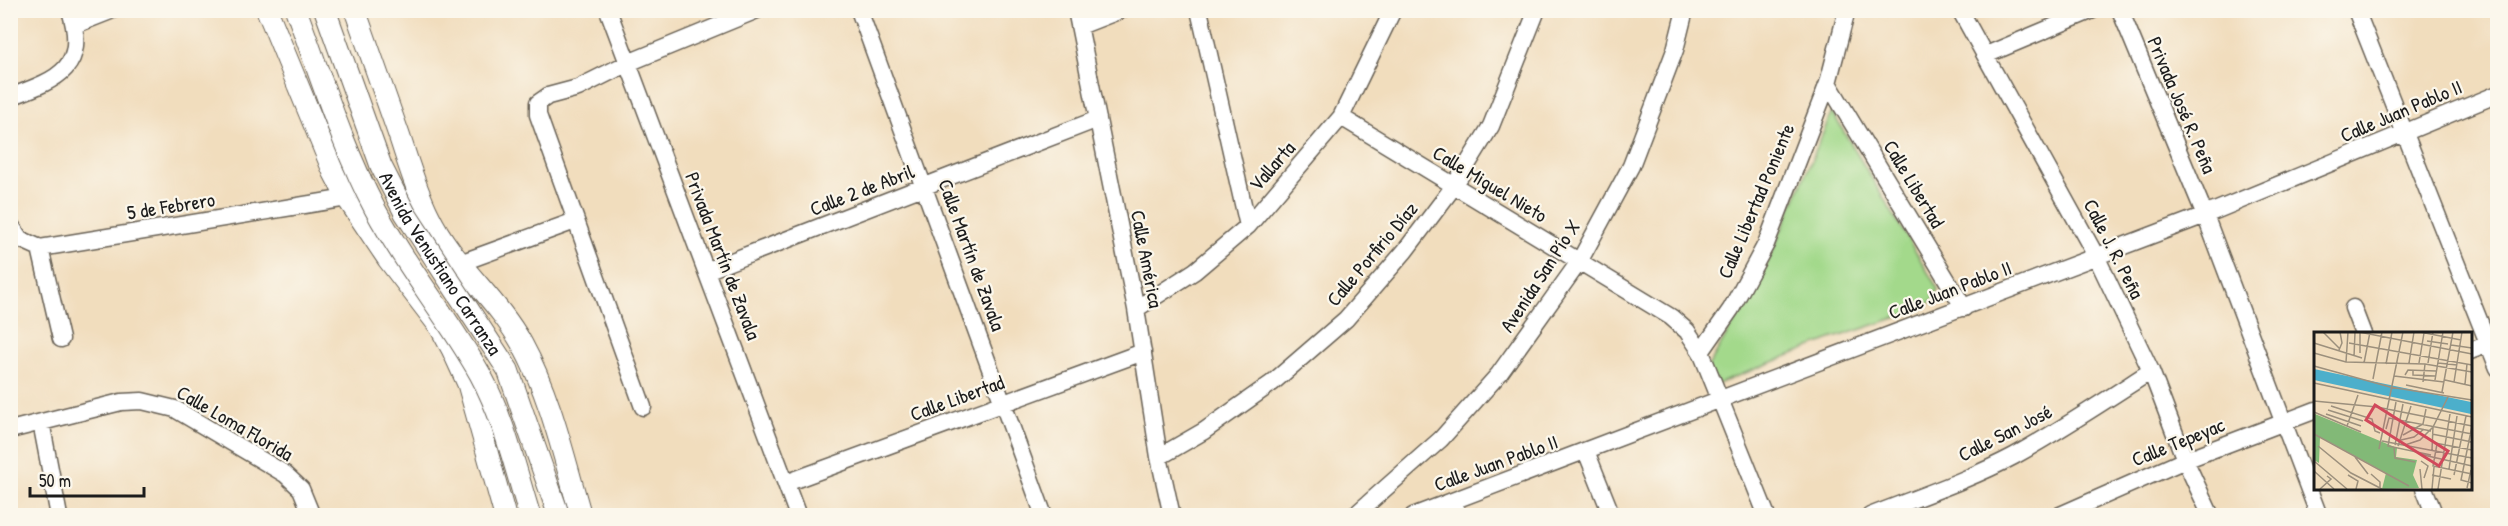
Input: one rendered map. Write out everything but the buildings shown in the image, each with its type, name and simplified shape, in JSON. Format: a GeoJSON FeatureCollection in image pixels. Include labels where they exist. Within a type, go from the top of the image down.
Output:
{"type":"FeatureCollection","features":[{"type":"Feature","properties":{"kind":"main road"},"geometry":{"type":"LineString","coordinates":[[267,10],[329,162],[347,198],[388,259],[440,327],[452,349],[468,384],[506,516]]}},
{"type":"Feature","properties":{"kind":"main road","name":"Avenida Venustiano Carranza"},"geometry":{"type":"LineString","coordinates":[[296,10],[352,159],[374,206],[395,245],[481,376],[507,441],[530,516]]}},
{"type":"Feature","properties":{"kind":"main road","name":"Avenida Venustiano Carranza"},"geometry":{"type":"LineString","coordinates":[[325,10],[377,156],[400,204],[508,370],[558,516]]}},
{"type":"Feature","properties":{"kind":"main road"},"geometry":{"type":"LineString","coordinates":[[355,10],[429,217],[460,263],[499,308],[522,343],[532,364],[552,415],[581,516]]}},
{"type":"Feature","properties":{"kind":"main road"},"geometry":{"type":"LineString","coordinates":[[468,384],[493,396],[506,394],[517,385],[532,364]]}},
{"type":"Feature","properties":{"kind":"street"},"geometry":{"type":"LineString","coordinates":[[10,97],[45,84],[73,59],[76,47],[73,18],[112,10]]}},
{"type":"Feature","properties":{"kind":"street","name":"Privada Martín de Zavala"},"geometry":{"type":"LineString","coordinates":[[608,10],[798,516]]}},
{"type":"Feature","properties":{"kind":"street"},"geometry":{"type":"LineString","coordinates":[[643,406],[538,115],[538,103],[548,96],[596,80],[628,63],[757,10]]}},
{"type":"Feature","properties":{"kind":"street","name":"Calle Martín de Zavala"},"geometry":{"type":"LineString","coordinates":[[859,10],[1044,516]]}},
{"type":"Feature","properties":{"kind":"street"},"geometry":{"type":"LineString","coordinates":[[1078,18],[1121,10]]}},
{"type":"Feature","properties":{"kind":"street"},"geometry":{"type":"LineString","coordinates":[[1199,10],[1248,226]]}},
{"type":"Feature","properties":{"kind":"street","name":"Vallarta"},"geometry":{"type":"LineString","coordinates":[[1136,309],[1195,271],[1248,226],[1341,117],[1393,10]]}},
{"type":"Feature","properties":{"kind":"street","name":"Calle Porfirio Díaz"},"geometry":{"type":"LineString","coordinates":[[1159,457],[1204,431],[1272,383],[1346,319],[1405,251],[1454,186],[1491,126],[1537,10]]}},
{"type":"Feature","properties":{"kind":"street","name":"Avenida San Pío X"},"geometry":{"type":"LineString","coordinates":[[1354,516],[1441,439],[1499,374],[1579,262],[1631,166],[1675,50],[1685,10]]}},
{"type":"Feature","properties":{"kind":"street","name":"Calle Libertad Poniente"},"geometry":{"type":"LineString","coordinates":[[1701,352],[1731,309],[1766,244],[1828,83],[1846,10]]}},
{"type":"Feature","properties":{"kind":"street","name":"Calle J. R. Peña"},"geometry":{"type":"LineString","coordinates":[[1960,10],[2096,256],[2151,371],[2185,460],[2211,516]]}},
{"type":"Feature","properties":{"kind":"street"},"geometry":{"type":"LineString","coordinates":[[1986,55],[2093,10]]}},
{"type":"Feature","properties":{"kind":"street","name":"Privada José R. Peña"},"geometry":{"type":"LineString","coordinates":[[2120,10],[2205,215],[2319,516]]}},
{"type":"Feature","properties":{"kind":"street"},"geometry":{"type":"LineString","coordinates":[[2356,10],[2404,132],[2493,342],[2498,368]]}},
{"type":"Feature","properties":{"kind":"street","name":"Calle América"},"geometry":{"type":"LineString","coordinates":[[1078,18],[1136,309],[1159,457],[1172,516]]}},
{"type":"Feature","properties":{"kind":"street","name":"Calle Libertad"},"geometry":{"type":"LineString","coordinates":[[1828,83],[1964,308]]}},
{"type":"Feature","properties":{"kind":"street","name":"Calle Juan Pablo II"},"geometry":{"type":"LineString","coordinates":[[1413,516],[1456,508],[1586,451],[2205,215],[2498,94]]}},
{"type":"Feature","properties":{"kind":"street","name":"Calle Miguel Nieto"},"geometry":{"type":"LineString","coordinates":[[1341,117],[1671,317],[1687,331],[1701,352]]}},
{"type":"Feature","properties":{"kind":"street","name":"Calle 2 de Abril"},"geometry":{"type":"LineString","coordinates":[[706,271],[1098,119]]}},
{"type":"Feature","properties":{"kind":"street","name":"5 de Febrero"},"geometry":{"type":"LineString","coordinates":[[40,248],[347,198]]}},
{"type":"Feature","properties":{"kind":"street"},"geometry":{"type":"LineString","coordinates":[[460,263],[575,221]]}},
{"type":"Feature","properties":{"kind":"street"},"geometry":{"type":"LineString","coordinates":[[10,224],[20,239],[40,248],[61,339]]}},
{"type":"Feature","properties":{"kind":"street"},"geometry":{"type":"LineString","coordinates":[[2353,308],[2361,332]]}},
{"type":"Feature","properties":{"kind":"street"},"geometry":{"type":"LineString","coordinates":[[2472,350],[2493,342]]}},
{"type":"Feature","properties":{"kind":"street","name":"Calle Libertad"},"geometry":{"type":"LineString","coordinates":[[786,483],[1143,352]]}},
{"type":"Feature","properties":{"kind":"street"},"geometry":{"type":"LineString","coordinates":[[1701,352],[1767,516]]}},
{"type":"Feature","properties":{"kind":"street","name":"Calle San José"},"geometry":{"type":"LineString","coordinates":[[1870,516],[1934,492],[2012,456],[2082,416],[2151,371]]}},
{"type":"Feature","properties":{"kind":"street","name":"Calle Loma Florida"},"geometry":{"type":"LineString","coordinates":[[10,430],[121,402],[142,401],[159,404],[175,410],[285,474],[301,489],[312,516]]}},
{"type":"Feature","properties":{"kind":"street","name":"Calle Tepeyac"},"geometry":{"type":"LineString","coordinates":[[2058,516],[2185,460],[2314,411]]}},
{"type":"Feature","properties":{"kind":"street"},"geometry":{"type":"LineString","coordinates":[[41,422],[59,516]]}},
{"type":"Feature","properties":{"kind":"street"},"geometry":{"type":"LineString","coordinates":[[1586,451],[1612,516]]}},
{"type":"Feature","properties":{"kind":"street"},"geometry":{"type":"LineString","coordinates":[[2424,490],[2435,516]]}},
{"type":"Feature","properties":{"kind":"green space"},"geometry":{"type":"Polygon","coordinates":[[[1832,112],[1938,289],[1933,300],[1922,309],[1828,340],[1718,384],[1707,368],[1762,276],[1832,112]]]}}]}
